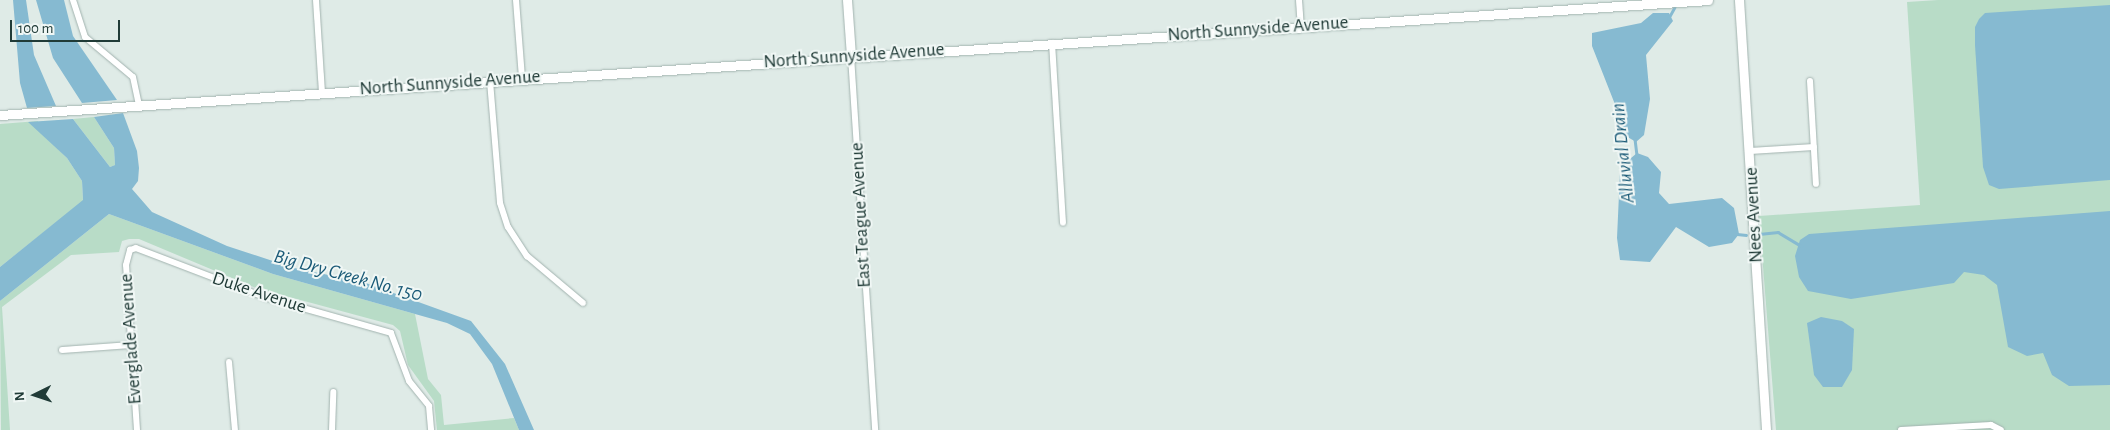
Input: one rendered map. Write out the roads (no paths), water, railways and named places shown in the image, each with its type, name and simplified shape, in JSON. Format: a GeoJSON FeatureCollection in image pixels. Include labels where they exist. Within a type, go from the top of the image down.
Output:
{"type":"FeatureCollection","features":[{"type":"Feature","properties":{"kind":"main road","name":"East Teague Avenue"},"geometry":{"type":"LineString","coordinates":[[847,0],[851,56]]}},
{"type":"Feature","properties":{"kind":"main road","name":"North Sunnyside Avenue"},"geometry":{"type":"LineString","coordinates":[[0,115],[522,78],[1708,0]]}},
{"type":"Feature","properties":{"kind":"main road","name":"Nees Avenue"},"geometry":{"type":"LineString","coordinates":[[1739,0],[1750,151],[1766,430]]}},
{"type":"Feature","properties":{"kind":"street"},"geometry":{"type":"LineString","coordinates":[[73,0],[85,37],[133,77],[138,105]]}},
{"type":"Feature","properties":{"kind":"street"},"geometry":{"type":"LineString","coordinates":[[316,0],[322,92]]}},
{"type":"Feature","properties":{"kind":"street"},"geometry":{"type":"LineString","coordinates":[[516,0],[522,78]]}},
{"type":"Feature","properties":{"kind":"street"},"geometry":{"type":"LineString","coordinates":[[1299,0],[1301,26]]}},
{"type":"Feature","properties":{"kind":"street"},"geometry":{"type":"LineString","coordinates":[[1052,43],[1063,223]]}},
{"type":"Feature","properties":{"kind":"street","name":"East Teague Avenue"},"geometry":{"type":"LineString","coordinates":[[851,56],[875,430]]}},
{"type":"Feature","properties":{"kind":"street"},"geometry":{"type":"LineString","coordinates":[[490,81],[500,202],[508,227],[527,256],[583,303]]}},
{"type":"Feature","properties":{"kind":"street"},"geometry":{"type":"LineString","coordinates":[[1810,81],[1816,184]]}},
{"type":"Feature","properties":{"kind":"street"},"geometry":{"type":"LineString","coordinates":[[1750,151],[1814,146]]}},
{"type":"Feature","properties":{"kind":"street","name":"Duke Avenue"},"geometry":{"type":"LineString","coordinates":[[130,250],[143,249],[264,297],[391,332],[409,381],[429,406],[431,430]]}},
{"type":"Feature","properties":{"kind":"street","name":"Everglade Avenue"},"geometry":{"type":"LineString","coordinates":[[130,250],[126,264],[137,430]]}},
{"type":"Feature","properties":{"kind":"street"},"geometry":{"type":"LineString","coordinates":[[62,350],[131,345]]}},
{"type":"Feature","properties":{"kind":"street"},"geometry":{"type":"LineString","coordinates":[[230,362],[235,430]]}},
{"type":"Feature","properties":{"kind":"street"},"geometry":{"type":"LineString","coordinates":[[332,430],[334,392]]}},
{"type":"Feature","properties":{"kind":"street"},"geometry":{"type":"LineString","coordinates":[[1901,430],[1991,425],[2001,430]]}},
{"type":"Feature","properties":{"kind":"water"},"geometry":{"type":"Polygon","coordinates":[[[13,0],[26,0],[34,55],[56,106],[27,108],[20,83],[13,0]]]}},
{"type":"Feature","properties":{"kind":"water"},"geometry":{"type":"Polygon","coordinates":[[[36,0],[64,0],[73,36],[117,100],[82,103],[53,58],[36,0]]]}},
{"type":"Feature","properties":{"kind":"water"},"geometry":{"type":"Polygon","coordinates":[[[2110,5],[2110,180],[1999,189],[1989,185],[1983,167],[1975,45],[1975,27],[1979,19],[1985,13],[2110,5]]]}},
{"type":"Feature","properties":{"kind":"water"},"geometry":{"type":"Polygon","coordinates":[[[1653,13],[1669,13],[1673,21],[1646,55],[1650,99],[1644,135],[1636,142],[1621,133],[1618,112],[1592,46],[1592,33],[1641,23],[1653,13]]]}},
{"type":"Feature","properties":{"kind":"water"},"geometry":{"type":"Polygon","coordinates":[[[123,113],[137,151],[138,181],[132,189],[152,212],[227,246],[294,268],[363,282],[471,321],[505,364],[534,430],[519,430],[492,364],[470,334],[447,323],[273,274],[109,214],[0,301],[0,267],[83,200],[82,181],[67,158],[28,122],[73,119],[110,167],[115,165],[114,148],[94,117],[123,113]]]}},
{"type":"Feature","properties":{"kind":"water"},"geometry":{"type":"Polygon","coordinates":[[[1637,153],[1648,157],[1661,172],[1659,193],[1669,204],[1722,198],[1734,208],[1739,234],[1732,243],[1709,247],[1676,227],[1650,262],[1620,260],[1617,238],[1620,172],[1624,164],[1637,153]]]}},
{"type":"Feature","properties":{"kind":"water"},"geometry":{"type":"Polygon","coordinates":[[[2110,211],[2110,385],[2069,386],[2052,375],[2043,353],[2027,356],[2008,347],[1997,285],[1984,275],[1964,272],[1954,283],[1851,299],[1808,291],[1799,277],[1795,256],[1800,240],[1809,234],[2110,211]]]}},
{"type":"Feature","properties":{"kind":"water"},"geometry":{"type":"Polygon","coordinates":[[[1821,317],[1842,321],[1854,329],[1852,370],[1842,387],[1823,387],[1814,375],[1807,323],[1821,317]]]}},
{"type":"Feature","properties":{"kind":"waterway","name":"Alluvial Drain"},"geometry":{"type":"LineString","coordinates":[[1668,19],[1674,8]]}},
{"type":"Feature","properties":{"kind":"waterway","name":"Alluvial Drain"},"geometry":{"type":"LineString","coordinates":[[1635,139],[1637,156]]}},
{"type":"Feature","properties":{"kind":"waterway","name":"Alluvial Drain"},"geometry":{"type":"LineString","coordinates":[[1759,234],[1778,232],[1801,246]]}},
{"type":"Feature","properties":{"kind":"waterway","name":"Alluvial Drain"},"geometry":{"type":"LineString","coordinates":[[1737,234],[1746,235]]}},
{"type":"Feature","properties":{"kind":"water label","name":"Big Dry Creek No. 150"},"geometry":{"type":"Point","coordinates":[348,276]}}]}
